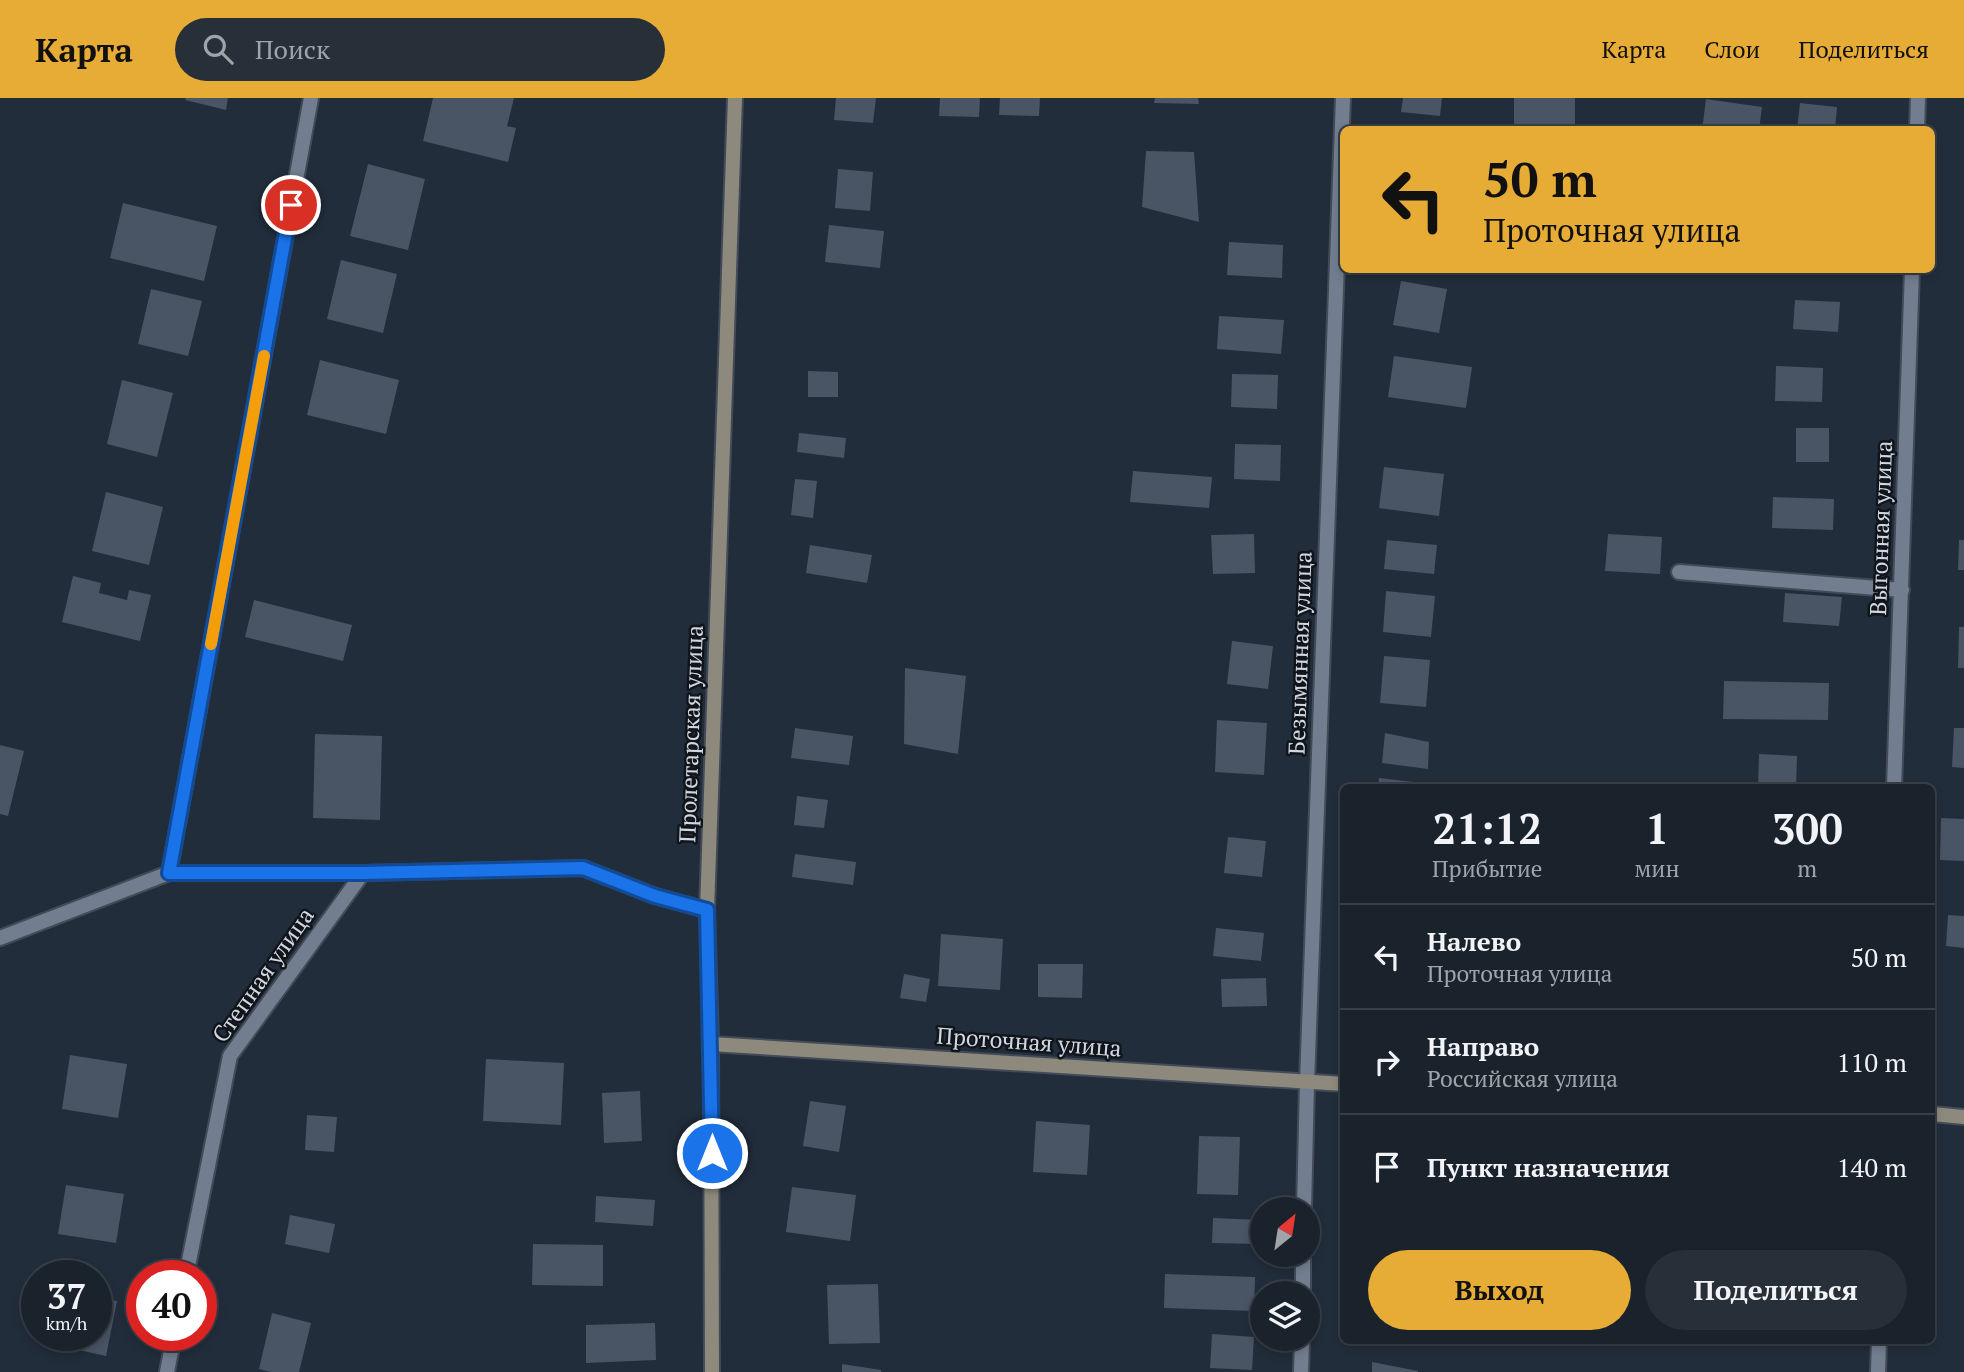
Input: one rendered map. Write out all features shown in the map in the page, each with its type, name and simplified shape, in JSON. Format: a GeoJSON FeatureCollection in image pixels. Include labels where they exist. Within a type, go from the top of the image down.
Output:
{"type":"FeatureCollection","features":[{"type":"Feature","properties":{"kind":"street"},"geometry":{"type":"LineString","coordinates":[[169,873],[311,98]]}},
{"type":"Feature","properties":{"kind":"street","name":"Пролетарская улица"},"geometry":{"type":"LineString","coordinates":[[712,1372],[711,1044],[707,910],[735,98]]}},
{"type":"Feature","properties":{"kind":"street","name":"Безымянная улица"},"geometry":{"type":"LineString","coordinates":[[1342,126],[1343,98]]}},
{"type":"Feature","properties":{"kind":"street"},"geometry":{"type":"LineString","coordinates":[[1917,126],[1918,98]]}},
{"type":"Feature","properties":{"kind":"street","name":"Безымянная улица"},"geometry":{"type":"LineString","coordinates":[[1304,1197],[1340,180]]}},
{"type":"Feature","properties":{"kind":"street","name":"Выгонная улица"},"geometry":{"type":"LineString","coordinates":[[1894,784],[1912,273]]}},
{"type":"Feature","properties":{"kind":"street"},"geometry":{"type":"LineString","coordinates":[[1679,572],[1902,590]]}},
{"type":"Feature","properties":{"kind":"street"},"geometry":{"type":"LineString","coordinates":[[0,938],[169,873],[363,873],[583,868],[655,896],[707,910]]}},
{"type":"Feature","properties":{"kind":"street","name":"Степная улица"},"geometry":{"type":"LineString","coordinates":[[189,1260],[230,1056],[363,873]]}},
{"type":"Feature","properties":{"kind":"street","name":"Проточная улица"},"geometry":{"type":"LineString","coordinates":[[711,1044],[1340,1084]]}},
{"type":"Feature","properties":{"kind":"street"},"geometry":{"type":"LineString","coordinates":[[1935,1114],[1964,1117]]}},
{"type":"Feature","properties":{"kind":"street"},"geometry":{"type":"LineString","coordinates":[[1878,1372],[1879,1344]]}},
{"type":"Feature","properties":{"kind":"street"},"geometry":{"type":"LineString","coordinates":[[167,1372],[171,1351]]}},
{"type":"Feature","properties":{"kind":"street"},"geometry":{"type":"LineString","coordinates":[[1301,1372],[1302,1351]]}},
{"type":"Feature","properties":{"kind":"building"},"geometry":{"type":"Polygon","coordinates":[[[228,98],[226,110],[185,100],[228,98]]]}},
{"type":"Feature","properties":{"kind":"building"},"geometry":{"type":"Polygon","coordinates":[[[433,98],[514,98],[507,126],[516,128],[508,162],[423,141],[433,98]]]}},
{"type":"Feature","properties":{"kind":"building"},"geometry":{"type":"Polygon","coordinates":[[[836,98],[876,98],[873,123],[834,120],[836,98]]]}},
{"type":"Feature","properties":{"kind":"building"},"geometry":{"type":"Polygon","coordinates":[[[940,98],[980,98],[979,117],[939,116],[940,98]]]}},
{"type":"Feature","properties":{"kind":"building"},"geometry":{"type":"Polygon","coordinates":[[[1000,98],[1040,98],[1039,116],[999,115],[1000,98]]]}},
{"type":"Feature","properties":{"kind":"building"},"geometry":{"type":"Polygon","coordinates":[[[1155,98],[1198,98],[1199,104],[1154,103],[1155,98]]]}},
{"type":"Feature","properties":{"kind":"building"},"geometry":{"type":"Polygon","coordinates":[[[1403,98],[1442,98],[1440,116],[1401,112],[1403,98]]]}},
{"type":"Feature","properties":{"kind":"building"},"geometry":{"type":"Polygon","coordinates":[[[1514,98],[1575,98],[1575,126],[1514,126],[1514,98]]]}},
{"type":"Feature","properties":{"kind":"building"},"geometry":{"type":"Polygon","coordinates":[[[1706,99],[1762,107],[1760,126],[1703,126],[1706,99]]]}},
{"type":"Feature","properties":{"kind":"building"},"geometry":{"type":"Polygon","coordinates":[[[1800,103],[1837,107],[1835,126],[1797,126],[1800,103]]]}},
{"type":"Feature","properties":{"kind":"building"},"geometry":{"type":"Polygon","coordinates":[[[1146,151],[1194,152],[1199,222],[1142,207],[1146,151]]]}},
{"type":"Feature","properties":{"kind":"building"},"geometry":{"type":"Polygon","coordinates":[[[368,164],[425,179],[408,250],[350,236],[368,164]]]}},
{"type":"Feature","properties":{"kind":"building"},"geometry":{"type":"Polygon","coordinates":[[[838,169],[873,172],[870,211],[835,208],[838,169]]]}},
{"type":"Feature","properties":{"kind":"building"},"geometry":{"type":"Polygon","coordinates":[[[123,203],[217,226],[204,281],[110,258],[123,203]]]}},
{"type":"Feature","properties":{"kind":"building"},"geometry":{"type":"Polygon","coordinates":[[[829,225],[884,231],[880,268],[825,262],[829,225]]]}},
{"type":"Feature","properties":{"kind":"building"},"geometry":{"type":"Polygon","coordinates":[[[1229,242],[1283,245],[1282,278],[1227,275],[1229,242]]]}},
{"type":"Feature","properties":{"kind":"building"},"geometry":{"type":"Polygon","coordinates":[[[341,260],[397,274],[383,333],[327,319],[341,260]]]}},
{"type":"Feature","properties":{"kind":"building"},"geometry":{"type":"Polygon","coordinates":[[[1401,281],[1447,289],[1439,333],[1393,325],[1401,281]]]}},
{"type":"Feature","properties":{"kind":"building"},"geometry":{"type":"Polygon","coordinates":[[[151,289],[202,301],[188,356],[138,344],[151,289]]]}},
{"type":"Feature","properties":{"kind":"building"},"geometry":{"type":"Polygon","coordinates":[[[1795,300],[1840,302],[1838,332],[1793,329],[1795,300]]]}},
{"type":"Feature","properties":{"kind":"building"},"geometry":{"type":"Polygon","coordinates":[[[1219,316],[1284,320],[1281,354],[1217,349],[1219,316]]]}},
{"type":"Feature","properties":{"kind":"building"},"geometry":{"type":"Polygon","coordinates":[[[1394,356],[1472,367],[1466,408],[1388,397],[1394,356]]]}},
{"type":"Feature","properties":{"kind":"building"},"geometry":{"type":"Polygon","coordinates":[[[320,360],[399,380],[386,434],[307,415],[320,360]]]}},
{"type":"Feature","properties":{"kind":"building"},"geometry":{"type":"Polygon","coordinates":[[[1776,366],[1823,368],[1822,402],[1775,401],[1776,366]]]}},
{"type":"Feature","properties":{"kind":"building"},"geometry":{"type":"Polygon","coordinates":[[[808,371],[838,372],[838,397],[808,397],[808,371]]]}},
{"type":"Feature","properties":{"kind":"building"},"geometry":{"type":"Polygon","coordinates":[[[1232,374],[1278,375],[1277,409],[1231,407],[1232,374]]]}},
{"type":"Feature","properties":{"kind":"building"},"geometry":{"type":"Polygon","coordinates":[[[122,380],[173,393],[157,457],[107,444],[122,380]]]}},
{"type":"Feature","properties":{"kind":"building"},"geometry":{"type":"Polygon","coordinates":[[[1796,428],[1829,428],[1829,462],[1796,462],[1796,428]]]}},
{"type":"Feature","properties":{"kind":"building"},"geometry":{"type":"Polygon","coordinates":[[[799,433],[846,438],[844,458],[797,452],[799,433]]]}},
{"type":"Feature","properties":{"kind":"building"},"geometry":{"type":"Polygon","coordinates":[[[1235,444],[1281,445],[1280,481],[1234,479],[1235,444]]]}},
{"type":"Feature","properties":{"kind":"building"},"geometry":{"type":"Polygon","coordinates":[[[1384,467],[1444,474],[1439,516],[1379,508],[1384,467]]]}},
{"type":"Feature","properties":{"kind":"building"},"geometry":{"type":"Polygon","coordinates":[[[1133,471],[1212,477],[1209,508],[1130,502],[1133,471]]]}},
{"type":"Feature","properties":{"kind":"building"},"geometry":{"type":"Polygon","coordinates":[[[795,479],[817,481],[813,518],[791,515],[795,479]]]}},
{"type":"Feature","properties":{"kind":"building"},"geometry":{"type":"Polygon","coordinates":[[[106,492],[163,507],[149,565],[92,551],[106,492]]]}},
{"type":"Feature","properties":{"kind":"building"},"geometry":{"type":"Polygon","coordinates":[[[1773,497],[1834,499],[1833,530],[1772,528],[1773,497]]]}},
{"type":"Feature","properties":{"kind":"building"},"geometry":{"type":"Polygon","coordinates":[[[1254,534],[1255,573],[1213,574],[1211,535],[1254,534]]]}},
{"type":"Feature","properties":{"kind":"building"},"geometry":{"type":"Polygon","coordinates":[[[1608,534],[1662,537],[1660,574],[1605,571],[1608,534]]]}},
{"type":"Feature","properties":{"kind":"building"},"geometry":{"type":"Polygon","coordinates":[[[1387,540],[1437,545],[1434,574],[1384,569],[1387,540]]]}},
{"type":"Feature","properties":{"kind":"building"},"geometry":{"type":"Polygon","coordinates":[[[1959,540],[1964,540],[1964,570],[1958,570],[1959,540]]]}},
{"type":"Feature","properties":{"kind":"building"},"geometry":{"type":"Polygon","coordinates":[[[810,545],[872,555],[867,583],[806,573],[810,545]]]}},
{"type":"Feature","properties":{"kind":"building"},"geometry":{"type":"Polygon","coordinates":[[[73,576],[101,583],[99,593],[127,600],[129,590],[151,595],[140,641],[62,622],[73,576]]]}},
{"type":"Feature","properties":{"kind":"building"},"geometry":{"type":"Polygon","coordinates":[[[1386,591],[1435,596],[1431,637],[1383,632],[1386,591]]]}},
{"type":"Feature","properties":{"kind":"building"},"geometry":{"type":"Polygon","coordinates":[[[1785,593],[1842,597],[1839,626],[1783,622],[1785,593]]]}},
{"type":"Feature","properties":{"kind":"building"},"geometry":{"type":"Polygon","coordinates":[[[254,600],[352,625],[343,661],[245,637],[254,600]]]}},
{"type":"Feature","properties":{"kind":"building"},"geometry":{"type":"Polygon","coordinates":[[[1959,627],[1964,627],[1964,668],[1958,668],[1959,627]]]}},
{"type":"Feature","properties":{"kind":"building"},"geometry":{"type":"Polygon","coordinates":[[[1232,641],[1273,646],[1268,689],[1227,684],[1232,641]]]}},
{"type":"Feature","properties":{"kind":"building"},"geometry":{"type":"Polygon","coordinates":[[[1384,656],[1430,660],[1426,707],[1380,703],[1384,656]]]}},
{"type":"Feature","properties":{"kind":"building"},"geometry":{"type":"Polygon","coordinates":[[[905,668],[966,676],[958,754],[904,744],[905,668]]]}},
{"type":"Feature","properties":{"kind":"building"},"geometry":{"type":"Polygon","coordinates":[[[1724,681],[1829,683],[1828,720],[1723,719],[1724,681]]]}},
{"type":"Feature","properties":{"kind":"building"},"geometry":{"type":"Polygon","coordinates":[[[1217,720],[1267,723],[1264,775],[1215,772],[1217,720]]]}},
{"type":"Feature","properties":{"kind":"building"},"geometry":{"type":"Polygon","coordinates":[[[795,728],[853,736],[849,765],[791,758],[795,728]]]}},
{"type":"Feature","properties":{"kind":"building"},"geometry":{"type":"Polygon","coordinates":[[[1954,728],[1964,728],[1964,768],[1952,767],[1954,728]]]}},
{"type":"Feature","properties":{"kind":"building"},"geometry":{"type":"Polygon","coordinates":[[[1385,733],[1429,742],[1428,769],[1382,763],[1385,733]]]}},
{"type":"Feature","properties":{"kind":"building"},"geometry":{"type":"Polygon","coordinates":[[[315,734],[382,736],[380,820],[313,818],[315,734]]]}},
{"type":"Feature","properties":{"kind":"building"},"geometry":{"type":"Polygon","coordinates":[[[0,745],[24,751],[8,816],[0,814],[0,745]]]}},
{"type":"Feature","properties":{"kind":"building"},"geometry":{"type":"Polygon","coordinates":[[[1759,754],[1797,756],[1796,784],[1758,784],[1759,754]]]}},
{"type":"Feature","properties":{"kind":"building"},"geometry":{"type":"Polygon","coordinates":[[[1379,778],[1431,784],[1378,784],[1379,778]]]}},
{"type":"Feature","properties":{"kind":"building"},"geometry":{"type":"Polygon","coordinates":[[[797,796],[828,800],[824,828],[794,825],[797,796]]]}},
{"type":"Feature","properties":{"kind":"building"},"geometry":{"type":"Polygon","coordinates":[[[1941,818],[1964,819],[1964,861],[1940,860],[1941,818]]]}},
{"type":"Feature","properties":{"kind":"building"},"geometry":{"type":"Polygon","coordinates":[[[1228,837],[1266,841],[1262,877],[1224,873],[1228,837]]]}},
{"type":"Feature","properties":{"kind":"building"},"geometry":{"type":"Polygon","coordinates":[[[795,854],[856,862],[853,885],[792,877],[795,854]]]}},
{"type":"Feature","properties":{"kind":"building"},"geometry":{"type":"Polygon","coordinates":[[[1948,915],[1964,916],[1964,948],[1946,946],[1948,915]]]}},
{"type":"Feature","properties":{"kind":"building"},"geometry":{"type":"Polygon","coordinates":[[[1216,928],[1264,933],[1261,961],[1213,956],[1216,928]]]}},
{"type":"Feature","properties":{"kind":"building"},"geometry":{"type":"Polygon","coordinates":[[[941,934],[1003,939],[1000,990],[938,986],[941,934]]]}},
{"type":"Feature","properties":{"kind":"building"},"geometry":{"type":"Polygon","coordinates":[[[1038,964],[1083,964],[1082,998],[1038,997],[1038,964]]]}},
{"type":"Feature","properties":{"kind":"building"},"geometry":{"type":"Polygon","coordinates":[[[904,974],[930,979],[926,1002],[900,998],[904,974]]]}},
{"type":"Feature","properties":{"kind":"building"},"geometry":{"type":"Polygon","coordinates":[[[1266,978],[1267,1006],[1222,1007],[1221,979],[1266,978]]]}},
{"type":"Feature","properties":{"kind":"building"},"geometry":{"type":"Polygon","coordinates":[[[70,1055],[127,1064],[118,1118],[62,1109],[70,1055]]]}},
{"type":"Feature","properties":{"kind":"building"},"geometry":{"type":"Polygon","coordinates":[[[486,1059],[564,1063],[561,1125],[483,1121],[486,1059]]]}},
{"type":"Feature","properties":{"kind":"building"},"geometry":{"type":"Polygon","coordinates":[[[640,1091],[642,1141],[604,1143],[602,1093],[640,1091]]]}},
{"type":"Feature","properties":{"kind":"building"},"geometry":{"type":"Polygon","coordinates":[[[810,1101],[846,1106],[839,1152],[803,1146],[810,1101]]]}},
{"type":"Feature","properties":{"kind":"building"},"geometry":{"type":"Polygon","coordinates":[[[307,1115],[337,1117],[334,1152],[305,1150],[307,1115]]]}},
{"type":"Feature","properties":{"kind":"building"},"geometry":{"type":"Polygon","coordinates":[[[1036,1121],[1090,1125],[1087,1175],[1033,1172],[1036,1121]]]}},
{"type":"Feature","properties":{"kind":"building"},"geometry":{"type":"Polygon","coordinates":[[[1199,1136],[1240,1137],[1238,1195],[1197,1194],[1199,1136]]]}},
{"type":"Feature","properties":{"kind":"building"},"geometry":{"type":"Polygon","coordinates":[[[66,1185],[124,1194],[116,1243],[58,1234],[66,1185]]]}},
{"type":"Feature","properties":{"kind":"building"},"geometry":{"type":"Polygon","coordinates":[[[792,1187],[856,1195],[850,1241],[786,1232],[792,1187]]]}},
{"type":"Feature","properties":{"kind":"building"},"geometry":{"type":"Polygon","coordinates":[[[596,1196],[655,1200],[653,1226],[595,1222],[596,1196]]]}},
{"type":"Feature","properties":{"kind":"building"},"geometry":{"type":"Polygon","coordinates":[[[290,1215],[335,1224],[329,1253],[285,1244],[290,1215]]]}},
{"type":"Feature","properties":{"kind":"building"},"geometry":{"type":"Polygon","coordinates":[[[1213,1218],[1250,1220],[1250,1244],[1212,1243],[1213,1218]]]}},
{"type":"Feature","properties":{"kind":"building"},"geometry":{"type":"Polygon","coordinates":[[[533,1244],[603,1245],[603,1286],[532,1285],[533,1244]]]}},
{"type":"Feature","properties":{"kind":"building"},"geometry":{"type":"Polygon","coordinates":[[[1165,1274],[1255,1277],[1255,1281],[1250,1281],[1250,1311],[1164,1308],[1165,1274]]]}},
{"type":"Feature","properties":{"kind":"building"},"geometry":{"type":"Polygon","coordinates":[[[878,1284],[880,1343],[829,1344],[827,1285],[878,1284]]]}},
{"type":"Feature","properties":{"kind":"building"},"geometry":{"type":"Polygon","coordinates":[[[112,1300],[117,1301],[112,1326],[112,1300]]]}},
{"type":"Feature","properties":{"kind":"building"},"geometry":{"type":"Polygon","coordinates":[[[272,1313],[311,1323],[299,1372],[259,1369],[272,1313]]]}},
{"type":"Feature","properties":{"kind":"building"},"geometry":{"type":"Polygon","coordinates":[[[655,1323],[656,1360],[586,1363],[586,1325],[655,1323]]]}},
{"type":"Feature","properties":{"kind":"building"},"geometry":{"type":"Polygon","coordinates":[[[1212,1334],[1250,1337],[1250,1351],[1253,1351],[1252,1370],[1210,1368],[1212,1334]]]}},
{"type":"Feature","properties":{"kind":"building"},"geometry":{"type":"Polygon","coordinates":[[[84,1351],[107,1351],[106,1356],[84,1351]]]}},
{"type":"Feature","properties":{"kind":"building"},"geometry":{"type":"Polygon","coordinates":[[[1372,1362],[1418,1371],[1418,1372],[1372,1372],[1372,1362]]]}},
{"type":"Feature","properties":{"kind":"building"},"geometry":{"type":"Polygon","coordinates":[[[842,1364],[881,1370],[881,1372],[842,1372],[842,1364]]]}},
{"type":"Feature","properties":{"kind":"slow traffic"},"geometry":{"type":"LineString","coordinates":[[211,644],[264,356]]}},
{"type":"Feature","properties":{"kind":"route"},"geometry":{"type":"LineString","coordinates":[[291,205],[169,873],[363,873],[583,868],[655,896],[707,910],[712,1153]]}}]}
